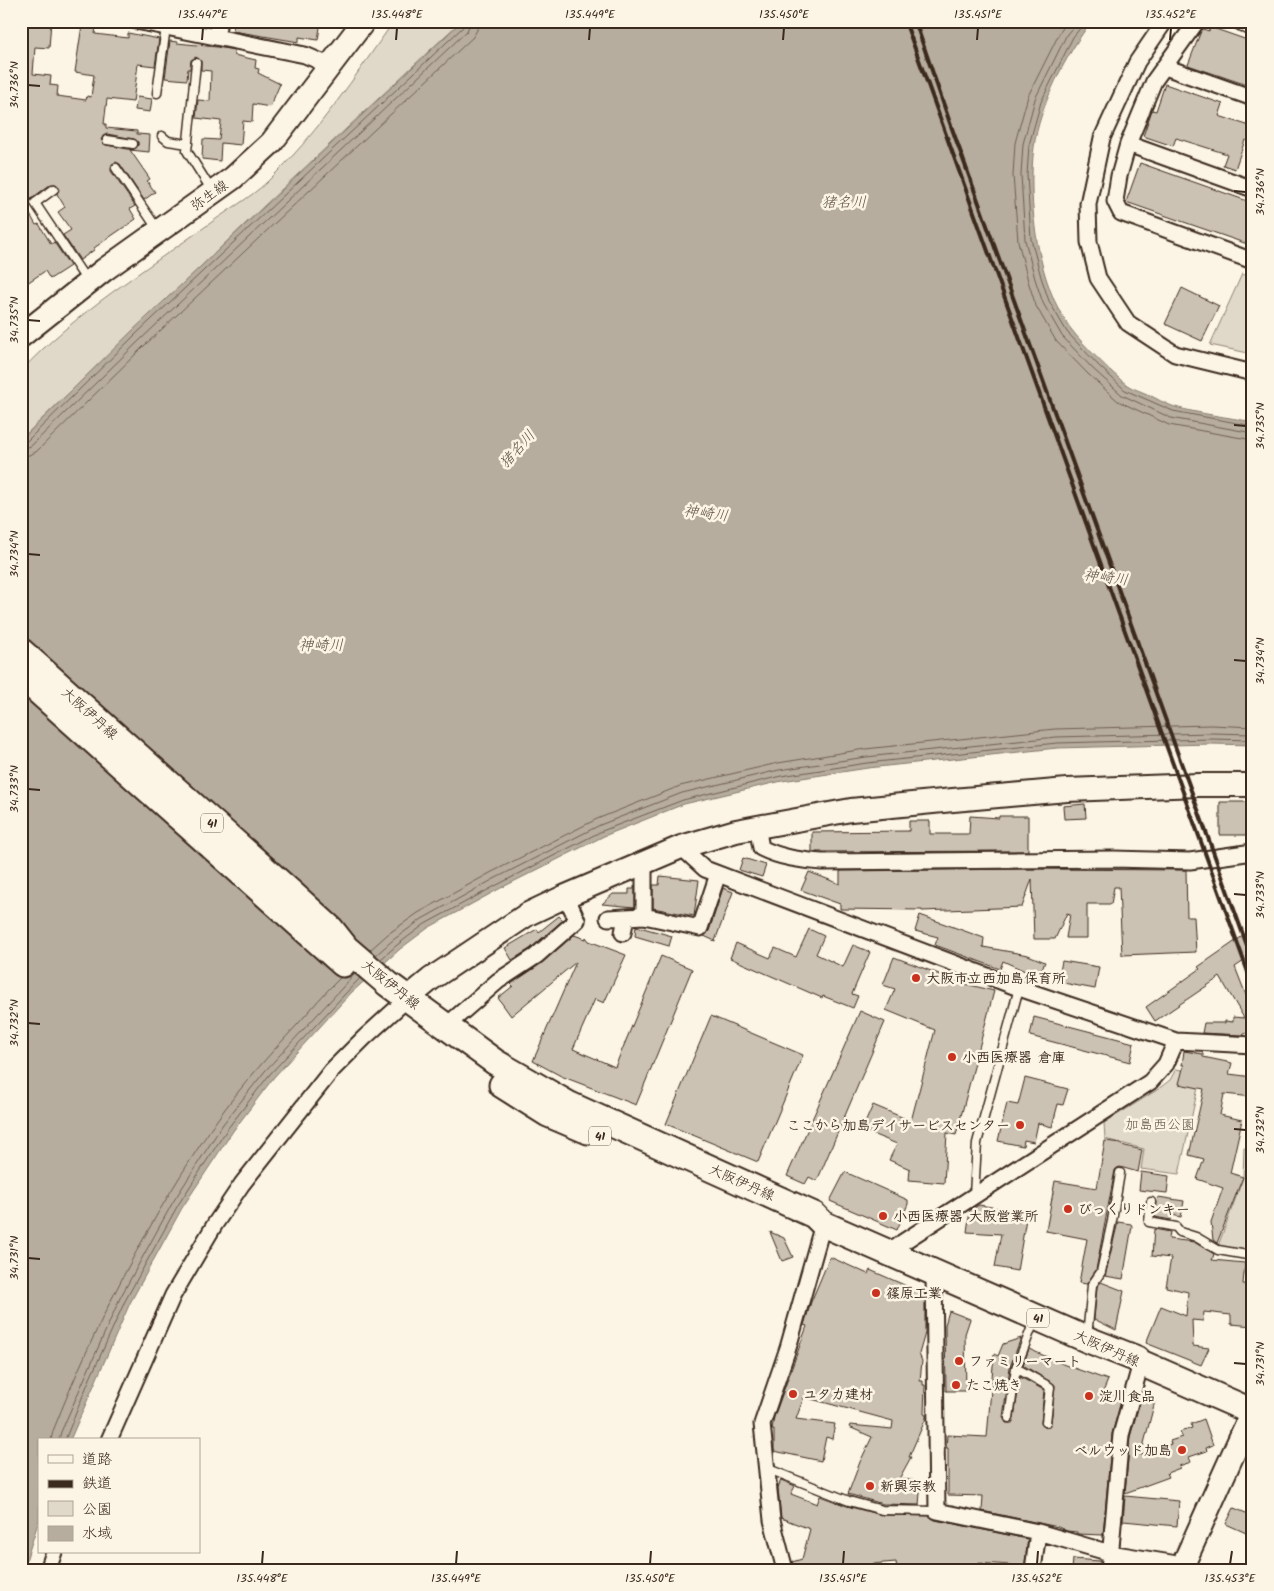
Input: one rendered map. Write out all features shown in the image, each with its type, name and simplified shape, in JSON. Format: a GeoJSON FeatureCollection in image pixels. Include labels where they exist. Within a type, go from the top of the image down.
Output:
{"type":"FeatureCollection","features":[{"type":"Feature","properties":{"kind":"main road","name":"大阪伊丹線"},"geometry":{"type":"LineString","coordinates":[[21,651],[331,929],[346,948],[399,1001],[472,1066],[548,1114],[810,1225],[823,1224]]}},
{"type":"Feature","properties":{"kind":"main road","name":"大阪伊丹線"},"geometry":{"type":"LineString","coordinates":[[21,676],[378,995],[399,1001],[445,1026],[495,1062],[570,1105],[814,1215],[823,1224],[1253,1411]]}},
{"type":"Feature","properties":{"kind":"street"},"geometry":{"type":"LineString","coordinates":[[136,21],[160,24],[305,55],[331,66]]}},
{"type":"Feature","properties":{"kind":"street"},"geometry":{"type":"LineString","coordinates":[[216,36],[219,21]]}},
{"type":"Feature","properties":{"kind":"street","name":"弥生線"},"geometry":{"type":"LineString","coordinates":[[21,336],[88,282],[233,178],[272,142],[364,21]]}},
{"type":"Feature","properties":{"kind":"street"},"geometry":{"type":"LineString","coordinates":[[1165,21],[1137,62],[1102,138],[1088,204],[1089,242],[1098,278],[1128,323],[1175,354],[1253,373]]}},
{"type":"Feature","properties":{"kind":"street"},"geometry":{"type":"LineString","coordinates":[[1197,21],[1154,82],[1128,144],[1119,176],[1115,201],[1121,213],[1253,261]]}},
{"type":"Feature","properties":{"kind":"street"},"geometry":{"type":"LineString","coordinates":[[1239,21],[1253,29]]}},
{"type":"Feature","properties":{"kind":"street"},"geometry":{"type":"LineString","coordinates":[[1165,67],[1253,98]]}},
{"type":"Feature","properties":{"kind":"street"},"geometry":{"type":"LineString","coordinates":[[1128,144],[1253,189]]}},
{"type":"Feature","properties":{"kind":"street"},"geometry":{"type":"LineString","coordinates":[[109,1438],[173,1295],[215,1224],[242,1184],[332,1070],[399,1001],[520,920],[566,896],[681,847],[757,826],[851,810],[1057,791],[1200,785],[1253,785]]}},
{"type":"Feature","properties":{"kind":"street"},"geometry":{"type":"LineString","coordinates":[[757,826],[761,848],[785,858],[822,862],[1114,859],[1190,861],[1253,852]]}},
{"type":"Feature","properties":{"kind":"street"},"geometry":{"type":"LineString","coordinates":[[681,847],[705,869],[1019,988],[1176,1041],[1253,1046]]}},
{"type":"Feature","properties":{"kind":"street"},"geometry":{"type":"LineString","coordinates":[[644,862],[644,916]]}},
{"type":"Feature","properties":{"kind":"street"},"geometry":{"type":"LineString","coordinates":[[608,918],[644,916],[700,928],[718,874]]}},
{"type":"Feature","properties":{"kind":"street"},"geometry":{"type":"LineString","coordinates":[[445,1026],[498,981],[536,956],[577,920],[566,896]]}},
{"type":"Feature","properties":{"kind":"street"},"geometry":{"type":"LineString","coordinates":[[623,934],[626,917]]}},
{"type":"Feature","properties":{"kind":"street"},"geometry":{"type":"LineString","coordinates":[[890,1253],[903,1242],[1150,1082],[1166,1064],[1176,1041]]}},
{"type":"Feature","properties":{"kind":"street"},"geometry":{"type":"LineString","coordinates":[[785,1570],[772,1520],[762,1424],[788,1348],[823,1224]]}},
{"type":"Feature","properties":{"kind":"street"},"geometry":{"type":"LineString","coordinates":[[934,1273],[936,1511],[1038,1532],[1110,1553],[1187,1568],[1253,1411]]}},
{"type":"Feature","properties":{"kind":"street"},"geometry":{"type":"LineString","coordinates":[[1109,1570],[1121,1435],[1142,1364]]}},
{"type":"Feature","properties":{"kind":"street"},"geometry":{"type":"LineString","coordinates":[[1034,1570],[1038,1532]]}},
{"type":"Feature","properties":{"kind":"street"},"geometry":{"type":"LineString","coordinates":[[48,1570],[53,1554]]}},
{"type":"Feature","properties":{"kind":"lane"},"geometry":{"type":"LineString","coordinates":[[157,94],[160,24]]}},
{"type":"Feature","properties":{"kind":"lane"},"geometry":{"type":"LineString","coordinates":[[196,63],[187,151],[213,192]]}},
{"type":"Feature","properties":{"kind":"lane"},"geometry":{"type":"LineString","coordinates":[[162,136],[168,141],[188,144]]}},
{"type":"Feature","properties":{"kind":"lane"},"geometry":{"type":"LineString","coordinates":[[107,140],[133,144]]}},
{"type":"Feature","properties":{"kind":"lane"},"geometry":{"type":"LineString","coordinates":[[116,168],[158,231]]}},
{"type":"Feature","properties":{"kind":"lane"},"geometry":{"type":"LineString","coordinates":[[54,189],[35,203],[88,282]]}},
{"type":"Feature","properties":{"kind":"lane"},"geometry":{"type":"LineString","coordinates":[[974,1197],[977,1143],[1019,988]]}},
{"type":"Feature","properties":{"kind":"lane"},"geometry":{"type":"LineString","coordinates":[[1086,1339],[1092,1285],[1102,1272],[1120,1174]]}},
{"type":"Feature","properties":{"kind":"lane"},"geometry":{"type":"LineString","coordinates":[[1152,1202],[1149,1222],[1176,1227],[1180,1232],[1196,1237],[1218,1250],[1253,1256]]}},
{"type":"Feature","properties":{"kind":"lane"},"geometry":{"type":"LineString","coordinates":[[1008,1418],[1016,1368],[1036,1317]]}},
{"type":"Feature","properties":{"kind":"lane"},"geometry":{"type":"LineString","coordinates":[[1016,1368],[1050,1387],[1046,1422]]}},
{"type":"Feature","properties":{"kind":"lane"},"geometry":{"type":"LineString","coordinates":[[766,1468],[849,1501],[882,1510],[936,1511]]}},
{"type":"Feature","properties":{"kind":"green space"},"geometry":{"type":"Polygon","coordinates":[[[394,21],[461,21],[266,204],[21,439],[21,371],[87,311],[246,199],[267,182],[319,125],[394,21]]]}},
{"type":"Feature","properties":{"kind":"green space"},"geometry":{"type":"Polygon","coordinates":[[[1242,274],[1253,278],[1253,354],[1210,345],[1242,274]]]}},
{"type":"Feature","properties":{"kind":"green space","name":"加島西公園"},"geometry":{"type":"Polygon","coordinates":[[[1176,1069],[1201,1074],[1179,1174],[1141,1169],[1144,1149],[1105,1139],[1104,1123],[1157,1090],[1170,1080],[1176,1069]]]}},
{"type":"Feature","properties":{"kind":"green space"},"geometry":{"type":"Polygon","coordinates":[[[1244,1148],[1253,1150],[1253,1251],[1218,1246],[1243,1178],[1244,1148]]]}},
{"type":"Feature","properties":{"kind":"water","name":"神崎川"},"geometry":{"type":"Polygon","coordinates":[[[462,21],[1092,21],[1064,64],[1048,98],[1037,131],[1032,168],[1032,192],[1037,241],[1050,289],[1059,311],[1083,343],[1127,385],[1175,407],[1253,422],[1253,745],[1211,744],[1057,748],[868,768],[782,781],[684,804],[604,836],[499,889],[428,928],[400,949],[351,993],[274,1077],[233,1131],[182,1208],[130,1303],[71,1438],[38,1438],[38,1523],[23,1570],[21,1570],[21,440],[132,331],[462,21]]]}},
{"type":"Feature","properties":{"kind":"building"},"geometry":{"type":"Polygon","coordinates":[[[21,21],[51,21],[49,48],[35,47],[33,74],[51,76],[50,85],[58,86],[57,96],[86,100],[87,96],[91,97],[94,75],[75,72],[82,25],[96,27],[95,34],[128,38],[128,33],[159,39],[155,66],[138,64],[133,102],[107,99],[104,124],[106,124],[106,128],[137,131],[137,134],[150,135],[149,152],[130,150],[150,179],[147,181],[155,192],[144,200],[120,164],[116,162],[112,164],[111,171],[135,206],[130,209],[136,219],[80,260],[63,235],[71,230],[58,212],[65,207],[57,194],[59,188],[56,184],[51,184],[24,204],[36,225],[39,224],[51,244],[54,242],[70,266],[50,279],[45,271],[21,287],[21,140],[24,140],[27,101],[21,101],[21,71],[25,33],[21,32],[21,21]],[[107,134],[101,140],[106,145],[133,150],[138,145],[138,142],[134,139],[107,134]]]}},
{"type":"Feature","properties":{"kind":"building"},"geometry":{"type":"Polygon","coordinates":[[[234,21],[321,21],[318,40],[299,37],[299,42],[233,31],[234,21]]]}},
{"type":"Feature","properties":{"kind":"building"},"geometry":{"type":"Polygon","coordinates":[[[1210,27],[1253,42],[1253,87],[1188,65],[1201,31],[1203,29],[1209,31],[1210,27]]]}},
{"type":"Feature","properties":{"kind":"building"},"geometry":{"type":"Polygon","coordinates":[[[170,41],[234,50],[234,55],[256,60],[255,68],[259,69],[258,73],[280,84],[270,107],[253,104],[252,122],[243,121],[241,145],[221,143],[220,161],[202,159],[203,139],[219,140],[221,121],[196,118],[198,100],[210,101],[211,71],[201,70],[201,61],[196,57],[191,60],[187,80],[165,78],[170,41]]]}},
{"type":"Feature","properties":{"kind":"building"},"geometry":{"type":"Polygon","coordinates":[[[1165,84],[1223,104],[1219,116],[1253,127],[1253,143],[1245,140],[1235,169],[1223,165],[1227,154],[1176,138],[1173,146],[1143,136],[1152,110],[1156,111],[1165,84]]]}},
{"type":"Feature","properties":{"kind":"building"},"geometry":{"type":"Polygon","coordinates":[[[137,97],[152,99],[150,112],[135,110],[137,97]]]}},
{"type":"Feature","properties":{"kind":"building"},"geometry":{"type":"Polygon","coordinates":[[[1140,163],[1253,203],[1253,246],[1126,202],[1140,163]]]}},
{"type":"Feature","properties":{"kind":"building"},"geometry":{"type":"Polygon","coordinates":[[[1182,288],[1219,306],[1202,341],[1165,324],[1182,288]]]}},
{"type":"Feature","properties":{"kind":"building"},"geometry":{"type":"Polygon","coordinates":[[[1220,802],[1253,802],[1253,835],[1220,835],[1220,802]]]}},
{"type":"Feature","properties":{"kind":"building"},"geometry":{"type":"Polygon","coordinates":[[[1085,804],[1086,818],[1064,819],[1063,806],[1085,804]]]}},
{"type":"Feature","properties":{"kind":"building"},"geometry":{"type":"Polygon","coordinates":[[[970,816],[999,818],[999,816],[1028,816],[1028,851],[812,852],[812,832],[909,831],[909,821],[930,821],[930,834],[969,834],[970,816]]]}},
{"type":"Feature","properties":{"kind":"building"},"geometry":{"type":"Polygon","coordinates":[[[743,858],[766,865],[762,877],[739,870],[743,858]]]}},
{"type":"Feature","properties":{"kind":"building"},"geometry":{"type":"Polygon","coordinates":[[[1186,870],[1187,917],[1194,917],[1196,952],[1122,955],[1119,887],[1114,887],[1111,904],[1087,904],[1087,938],[1066,938],[1070,914],[1067,913],[1055,939],[1034,939],[1032,879],[1022,907],[922,911],[840,909],[840,904],[801,890],[809,872],[840,884],[840,871],[1186,870]]]}},
{"type":"Feature","properties":{"kind":"building"},"geometry":{"type":"Polygon","coordinates":[[[660,876],[699,880],[694,916],[653,908],[653,885],[659,885],[660,876]]]}},
{"type":"Feature","properties":{"kind":"building"},"geometry":{"type":"Polygon","coordinates":[[[634,886],[635,907],[602,904],[613,894],[629,894],[629,889],[634,889],[634,886]]]}},
{"type":"Feature","properties":{"kind":"building"},"geometry":{"type":"Polygon","coordinates":[[[723,888],[733,892],[715,941],[704,936],[709,931],[723,888]]]}},
{"type":"Feature","properties":{"kind":"building"},"geometry":{"type":"Polygon","coordinates":[[[920,915],[984,938],[983,947],[1028,955],[1045,962],[1038,977],[1003,961],[1000,969],[935,945],[938,937],[915,931],[920,915]]]}},
{"type":"Feature","properties":{"kind":"building"},"geometry":{"type":"Polygon","coordinates":[[[559,916],[563,920],[530,949],[512,960],[505,948],[537,929],[539,932],[559,916]]]}},
{"type":"Feature","properties":{"kind":"building"},"geometry":{"type":"Polygon","coordinates":[[[636,926],[672,936],[669,946],[635,936],[636,926]]]}},
{"type":"Feature","properties":{"kind":"building"},"geometry":{"type":"Polygon","coordinates":[[[809,929],[824,936],[816,954],[843,967],[853,945],[870,952],[852,994],[858,996],[853,1008],[823,996],[822,998],[730,958],[736,943],[770,958],[775,948],[796,957],[809,929]]]}},
{"type":"Feature","properties":{"kind":"building"},"geometry":{"type":"Polygon","coordinates":[[[1253,929],[1253,955],[1235,967],[1253,1013],[1253,1034],[1251,1031],[1242,1035],[1202,1033],[1204,1023],[1233,1022],[1233,1017],[1244,1018],[1220,977],[1155,1021],[1146,1007],[1200,969],[1198,967],[1253,929]]]}},
{"type":"Feature","properties":{"kind":"building"},"geometry":{"type":"Polygon","coordinates":[[[574,935],[586,939],[586,937],[589,941],[626,955],[604,1003],[595,999],[573,1049],[615,1067],[661,956],[692,969],[636,1105],[561,1076],[533,1061],[576,962],[511,1016],[498,998],[513,986],[511,984],[542,963],[574,935]]]}},
{"type":"Feature","properties":{"kind":"building"},"geometry":{"type":"Polygon","coordinates":[[[894,957],[939,974],[938,977],[994,991],[956,1135],[947,1133],[944,1183],[909,1180],[910,1169],[889,1160],[897,1144],[862,1130],[873,1105],[911,1121],[935,1030],[886,1010],[895,989],[883,985],[894,957]]]}},
{"type":"Feature","properties":{"kind":"building"},"geometry":{"type":"Polygon","coordinates":[[[1062,961],[1099,967],[1095,989],[1058,982],[1062,961]]]}},
{"type":"Feature","properties":{"kind":"building"},"geometry":{"type":"Polygon","coordinates":[[[860,1011],[885,1022],[817,1181],[809,1177],[805,1184],[787,1176],[860,1011]]]}},
{"type":"Feature","properties":{"kind":"building"},"geometry":{"type":"Polygon","coordinates":[[[711,1016],[803,1055],[758,1162],[666,1124],[711,1016]]]}},
{"type":"Feature","properties":{"kind":"building"},"geometry":{"type":"Polygon","coordinates":[[[1034,1017],[1134,1043],[1130,1062],[1030,1036],[1034,1017]]]}},
{"type":"Feature","properties":{"kind":"building"},"geometry":{"type":"Polygon","coordinates":[[[1184,1051],[1203,1054],[1203,1057],[1232,1063],[1229,1074],[1253,1077],[1253,1097],[1224,1094],[1220,1115],[1242,1120],[1230,1173],[1243,1177],[1217,1243],[1213,1240],[1211,1222],[1223,1188],[1197,1179],[1204,1159],[1189,1155],[1204,1089],[1179,1084],[1184,1065],[1182,1065],[1184,1051]]]}},
{"type":"Feature","properties":{"kind":"building"},"geometry":{"type":"Polygon","coordinates":[[[1025,1078],[1068,1089],[1063,1105],[1058,1104],[1052,1127],[1038,1123],[1034,1142],[1024,1140],[1023,1146],[998,1141],[1007,1103],[1018,1105],[1025,1078]]]}},
{"type":"Feature","properties":{"kind":"building"},"geometry":{"type":"Polygon","coordinates":[[[1105,1141],[1121,1143],[1121,1145],[1142,1150],[1138,1172],[1120,1167],[1115,1170],[1096,1270],[1087,1284],[1079,1283],[1087,1239],[1046,1231],[1055,1181],[1097,1188],[1105,1141]]]}},
{"type":"Feature","properties":{"kind":"building","name":"小西医療器 大阪営業所"},"geometry":{"type":"Polygon","coordinates":[[[845,1172],[908,1200],[897,1230],[830,1201],[845,1172]]]}},
{"type":"Feature","properties":{"kind":"building"},"geometry":{"type":"Polygon","coordinates":[[[1141,1172],[1169,1176],[1167,1193],[1139,1190],[1141,1172]]]}},
{"type":"Feature","properties":{"kind":"building"},"geometry":{"type":"Polygon","coordinates":[[[1158,1197],[1184,1201],[1181,1217],[1172,1215],[1171,1220],[1155,1217],[1158,1197]]]}},
{"type":"Feature","properties":{"kind":"building"},"geometry":{"type":"Polygon","coordinates":[[[979,1205],[1027,1213],[1017,1271],[995,1267],[1001,1234],[967,1232],[970,1210],[979,1205]]]}},
{"type":"Feature","properties":{"kind":"building"},"geometry":{"type":"Polygon","coordinates":[[[1118,1222],[1131,1224],[1132,1226],[1123,1279],[1105,1276],[1118,1222]]]}},
{"type":"Feature","properties":{"kind":"building"},"geometry":{"type":"Polygon","coordinates":[[[1154,1229],[1170,1232],[1169,1239],[1194,1242],[1214,1254],[1212,1260],[1245,1263],[1243,1284],[1253,1285],[1253,1326],[1231,1324],[1231,1315],[1204,1312],[1203,1321],[1192,1320],[1193,1346],[1209,1348],[1201,1365],[1146,1343],[1161,1306],[1186,1316],[1188,1292],[1166,1287],[1171,1258],[1152,1256],[1154,1229]]]}},
{"type":"Feature","properties":{"kind":"building"},"geometry":{"type":"Polygon","coordinates":[[[770,1232],[784,1238],[793,1257],[782,1261],[770,1232]]]}},
{"type":"Feature","properties":{"kind":"building"},"geometry":{"type":"Polygon","coordinates":[[[830,1257],[868,1274],[870,1270],[925,1294],[925,1333],[919,1354],[922,1361],[920,1381],[923,1381],[923,1385],[925,1385],[924,1414],[926,1418],[909,1457],[911,1457],[899,1479],[921,1481],[919,1505],[883,1504],[848,1494],[872,1437],[849,1427],[850,1425],[892,1429],[893,1421],[804,1397],[796,1419],[835,1424],[832,1439],[826,1437],[821,1461],[774,1451],[774,1430],[772,1430],[774,1417],[807,1326],[804,1325],[811,1302],[830,1257]]]}},
{"type":"Feature","properties":{"kind":"building"},"geometry":{"type":"Polygon","coordinates":[[[1101,1282],[1124,1291],[1116,1330],[1094,1319],[1097,1287],[1101,1282]]]}},
{"type":"Feature","properties":{"kind":"building"},"geometry":{"type":"Polygon","coordinates":[[[949,1311],[970,1319],[965,1334],[966,1391],[946,1391],[945,1325],[949,1311]]]}},
{"type":"Feature","properties":{"kind":"building"},"geometry":{"type":"Polygon","coordinates":[[[1021,1338],[1010,1367],[1003,1417],[1006,1423],[1012,1423],[1014,1419],[1020,1377],[1044,1390],[1041,1424],[1046,1428],[1051,1423],[1055,1385],[1023,1365],[1029,1349],[1065,1365],[1108,1380],[1103,1392],[1122,1398],[1112,1434],[1103,1535],[1077,1534],[1077,1532],[1067,1531],[1058,1527],[982,1511],[983,1496],[948,1495],[947,1435],[987,1437],[994,1354],[998,1356],[1003,1344],[1021,1338]]]}},
{"type":"Feature","properties":{"kind":"building"},"geometry":{"type":"Polygon","coordinates":[[[1141,1398],[1155,1401],[1141,1455],[1171,1444],[1170,1441],[1182,1437],[1180,1432],[1192,1428],[1191,1424],[1204,1419],[1213,1445],[1206,1448],[1207,1451],[1189,1457],[1191,1462],[1167,1473],[1169,1477],[1125,1493],[1130,1437],[1141,1398]]]}},
{"type":"Feature","properties":{"kind":"building"},"geometry":{"type":"Polygon","coordinates":[[[781,1480],[795,1486],[791,1494],[817,1504],[820,1496],[847,1506],[881,1515],[930,1516],[935,1520],[1028,1539],[1024,1570],[1012,1570],[1012,1565],[978,1563],[978,1570],[897,1570],[896,1562],[872,1564],[872,1570],[794,1570],[792,1562],[802,1559],[810,1529],[781,1518],[778,1488],[781,1480]]]}},
{"type":"Feature","properties":{"kind":"building"},"geometry":{"type":"Polygon","coordinates":[[[1125,1496],[1179,1501],[1177,1526],[1123,1521],[1125,1496]]]}},
{"type":"Feature","properties":{"kind":"building"},"geometry":{"type":"Polygon","coordinates":[[[1234,1508],[1253,1516],[1253,1536],[1226,1524],[1234,1508]]]}},
{"type":"Feature","properties":{"kind":"building"},"geometry":{"type":"Polygon","coordinates":[[[1073,1559],[1100,1561],[1100,1570],[1072,1570],[1073,1559]]]}},
{"type":"Feature","properties":{"kind":"railway"},"geometry":{"type":"LineString","coordinates":[[905,21],[1253,986]]}},
{"type":"Feature","properties":{"kind":"railway"},"geometry":{"type":"LineString","coordinates":[[915,21],[950,123],[1253,962]]}},
{"type":"Feature","properties":{"kind":"place","name":"大阪市立西加島保育所"},"geometry":{"type":"Point","coordinates":[916,978]}},
{"type":"Feature","properties":{"kind":"place","name":"小西医療器 倉庫"},"geometry":{"type":"Point","coordinates":[952,1057]}},
{"type":"Feature","properties":{"kind":"place","name":"ここから加島デイサービスセンター"},"geometry":{"type":"Point","coordinates":[1020,1125]}},
{"type":"Feature","properties":{"kind":"place","name":"びっくりドンキー"},"geometry":{"type":"Point","coordinates":[1068,1209]}},
{"type":"Feature","properties":{"kind":"place","name":"小西医療器 大阪営業所"},"geometry":{"type":"Point","coordinates":[883,1216]}},
{"type":"Feature","properties":{"kind":"place","name":"篠原工業"},"geometry":{"type":"Point","coordinates":[876,1293]}},
{"type":"Feature","properties":{"kind":"place","name":"ファミリーマート"},"geometry":{"type":"Point","coordinates":[959,1361]}},
{"type":"Feature","properties":{"kind":"place","name":"たこ焼き"},"geometry":{"type":"Point","coordinates":[956,1385]}},
{"type":"Feature","properties":{"kind":"place","name":"ユタカ建材"},"geometry":{"type":"Point","coordinates":[793,1394]}},
{"type":"Feature","properties":{"kind":"place","name":"淀川食品"},"geometry":{"type":"Point","coordinates":[1089,1396]}},
{"type":"Feature","properties":{"kind":"place","name":"ベルウッド加島"},"geometry":{"type":"Point","coordinates":[1182,1450]}},
{"type":"Feature","properties":{"kind":"place","name":"新興宗教"},"geometry":{"type":"Point","coordinates":[870,1486]}},
{"type":"Feature","properties":{"kind":"water label","name":"猪名川"},"geometry":{"type":"Point","coordinates":[844,202]}},
{"type":"Feature","properties":{"kind":"water label","name":"猪名川"},"geometry":{"type":"Point","coordinates":[517,449]}}]}
